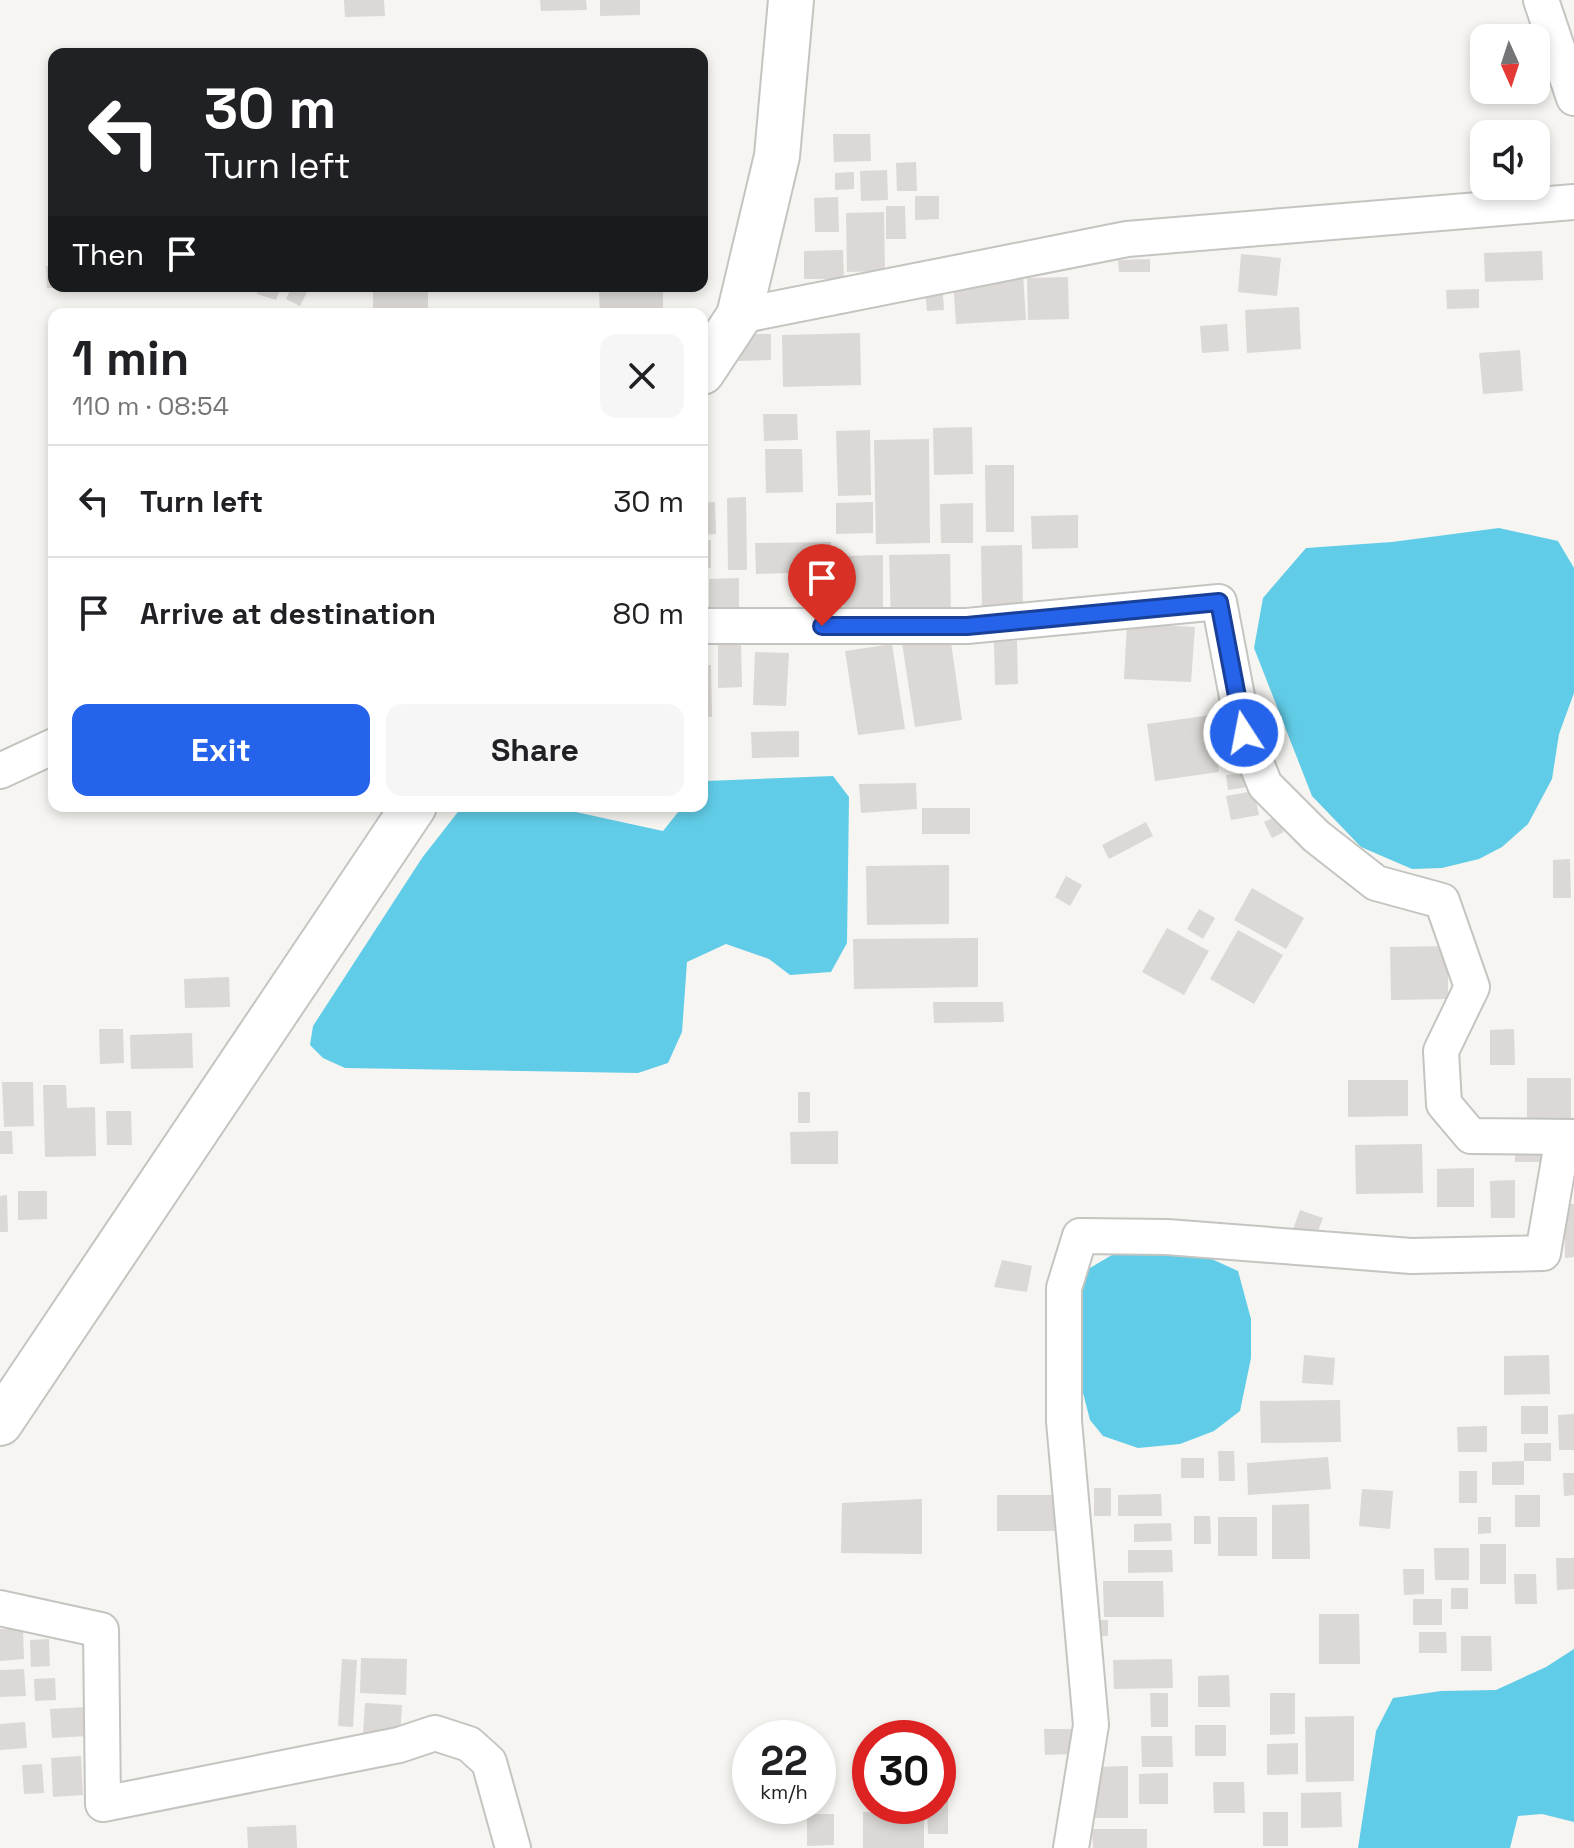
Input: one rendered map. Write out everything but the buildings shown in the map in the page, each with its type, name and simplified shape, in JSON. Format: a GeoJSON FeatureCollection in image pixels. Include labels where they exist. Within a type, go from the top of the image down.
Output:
{"type":"FeatureCollection","features":[{"type":"Feature","properties":{"kind":"main road"},"geometry":{"type":"LineString","coordinates":[[708,363],[739,316],[777,156],[791,0]]}},
{"type":"Feature","properties":{"kind":"main road"},"geometry":{"type":"LineString","coordinates":[[0,1423],[410,812]]}},
{"type":"Feature","properties":{"kind":"street"},"geometry":{"type":"LineString","coordinates":[[1541,0],[1574,98]]}},
{"type":"Feature","properties":{"kind":"street"},"geometry":{"type":"LineString","coordinates":[[739,316],[1127,239],[1574,202]]}},
{"type":"Feature","properties":{"kind":"street"},"geometry":{"type":"LineString","coordinates":[[708,626],[967,626],[1219,602],[1244,733],[1265,785],[1316,836],[1376,883],[1442,901],[1472,987],[1441,1051],[1444,1104],[1471,1136],[1568,1137],[1543,1253],[1411,1256],[1167,1237],[1080,1236],[1064,1288],[1064,1421],[1091,1725],[1071,1848]]}},
{"type":"Feature","properties":{"kind":"street"},"geometry":{"type":"LineString","coordinates":[[0,771],[48,749]]}},
{"type":"Feature","properties":{"kind":"street"},"geometry":{"type":"LineString","coordinates":[[0,1608],[101,1630],[103,1804],[399,1745],[435,1733],[469,1744],[489,1762],[513,1848]]}},
{"type":"Feature","properties":{"kind":"water"},"geometry":{"type":"Polygon","coordinates":[[[1499,528],[1558,541],[1574,568],[1574,693],[1559,734],[1552,779],[1528,824],[1502,847],[1479,859],[1442,868],[1412,869],[1361,847],[1312,796],[1254,648],[1263,598],[1306,548],[1392,542],[1499,528]]]}},
{"type":"Feature","properties":{"kind":"water"},"geometry":{"type":"Polygon","coordinates":[[[833,776],[849,797],[847,943],[831,972],[790,975],[769,959],[726,944],[687,962],[682,1032],[668,1063],[638,1073],[345,1068],[323,1058],[310,1045],[313,1026],[422,858],[458,812],[576,812],[663,831],[678,812],[708,812],[708,781],[833,776]]]}},
{"type":"Feature","properties":{"kind":"water"},"geometry":{"type":"Polygon","coordinates":[[[1162,1251],[1205,1256],[1238,1271],[1251,1319],[1251,1358],[1240,1411],[1214,1431],[1180,1444],[1138,1448],[1103,1436],[1090,1420],[1073,1332],[1083,1272],[1112,1255],[1162,1251]]]}},
{"type":"Feature","properties":{"kind":"water"},"geometry":{"type":"Polygon","coordinates":[[[1574,1649],[1574,1822],[1542,1814],[1518,1816],[1510,1848],[1358,1848],[1376,1731],[1393,1698],[1441,1691],[1496,1690],[1546,1667],[1574,1649]]]}},
{"type":"Feature","properties":{"kind":"route"},"geometry":{"type":"LineString","coordinates":[[822,626],[967,626],[1219,602],[1244,733]]}}]}
